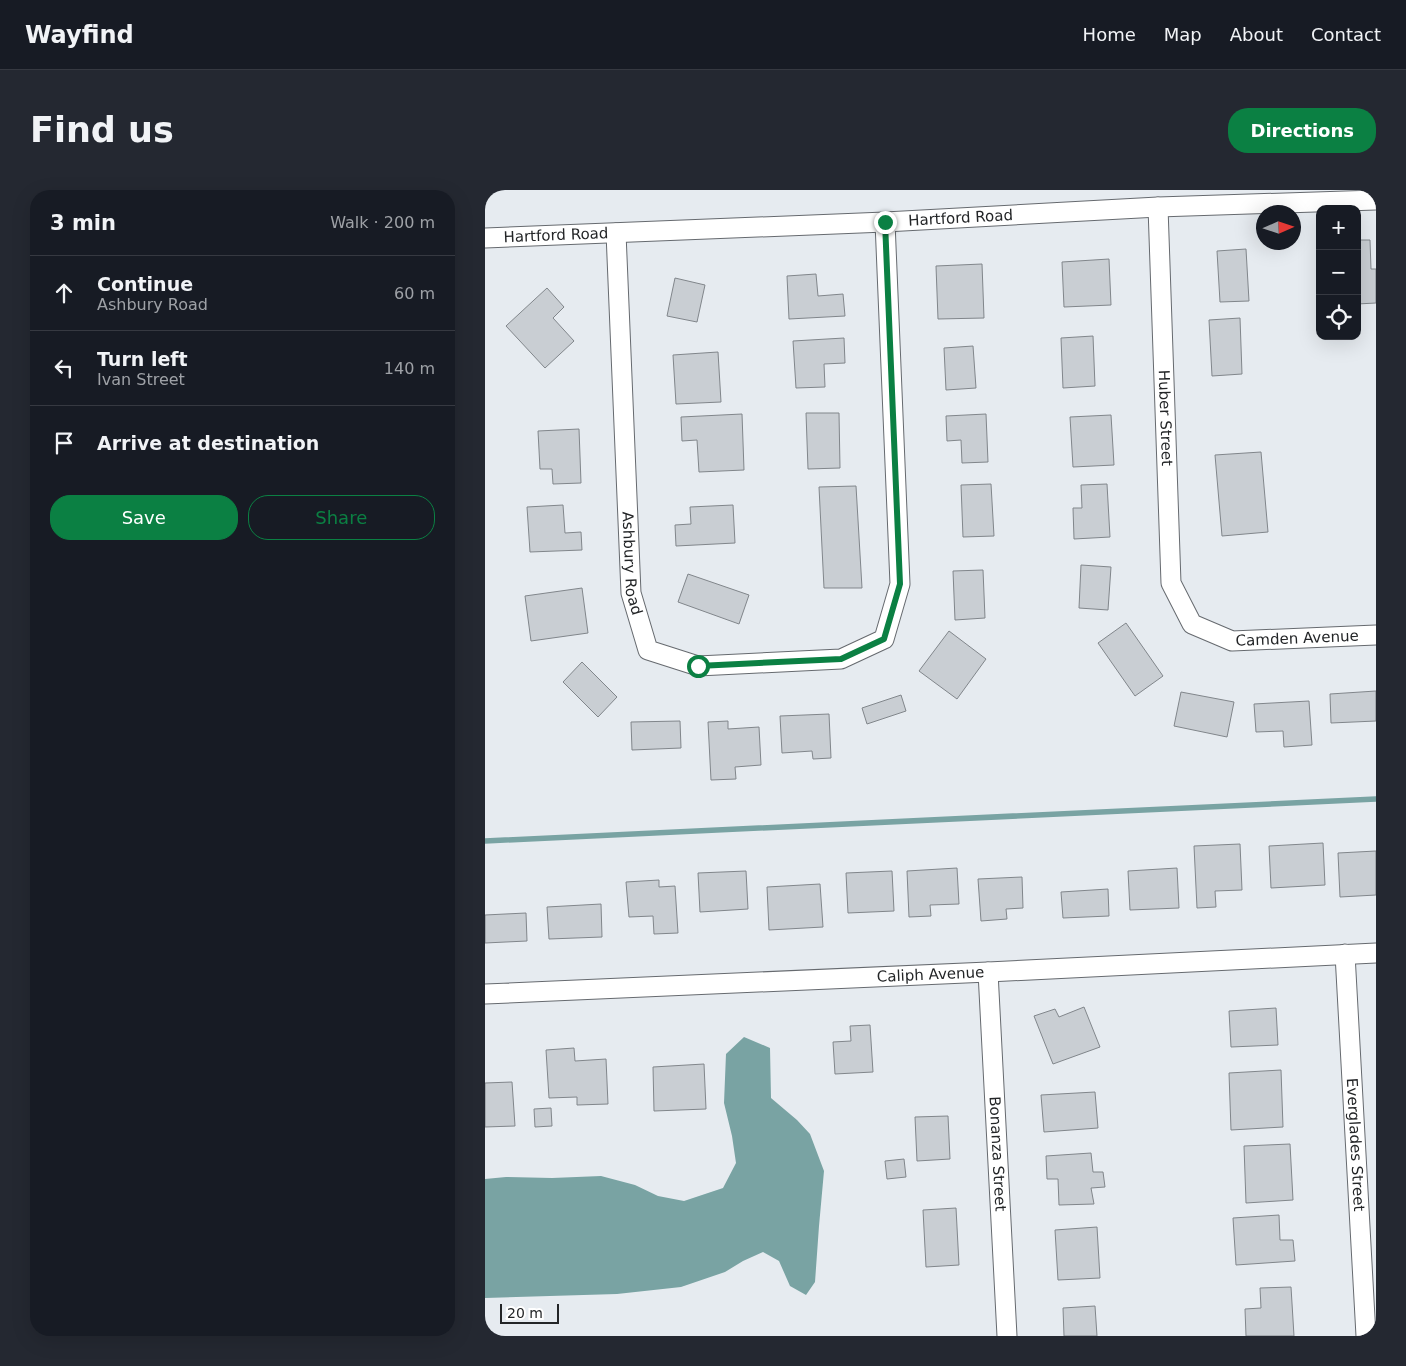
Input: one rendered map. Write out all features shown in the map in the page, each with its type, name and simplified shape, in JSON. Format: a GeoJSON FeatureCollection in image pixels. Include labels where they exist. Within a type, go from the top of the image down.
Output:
{"type":"FeatureCollection","features":[{"type":"Feature","properties":{"kind":"street","name":"Hartford Road"},"geometry":{"type":"LineString","coordinates":[[485,238],[885,222],[1158,207],[1302,196],[1376,200]]}},
{"type":"Feature","properties":{"kind":"street","name":"Huber Street"},"geometry":{"type":"LineString","coordinates":[[1158,207],[1171,583],[1192,624]]}},
{"type":"Feature","properties":{"kind":"street","name":"Ashbury Road"},"geometry":{"type":"LineString","coordinates":[[616,233],[631,593],[648,650],[698,666],[841,659],[884,639],[900,584],[885,222]]}},
{"type":"Feature","properties":{"kind":"street","name":"Camden Avenue"},"geometry":{"type":"LineString","coordinates":[[1192,624],[1233,641],[1376,635]]}},
{"type":"Feature","properties":{"kind":"street","name":"Caliph Avenue"},"geometry":{"type":"LineString","coordinates":[[485,994],[1376,953]]}},
{"type":"Feature","properties":{"kind":"street","name":"Everglades Street"},"geometry":{"type":"LineString","coordinates":[[1345,954],[1368,1225],[1366,1336]]}},
{"type":"Feature","properties":{"kind":"street","name":"Bonanza Street"},"geometry":{"type":"LineString","coordinates":[[988,972],[1007,1336]]}},
{"type":"Feature","properties":{"kind":"water"},"geometry":{"type":"Polygon","coordinates":[[[744,1037],[770,1048],[771,1098],[810,1134],[824,1171],[815,1282],[806,1295],[790,1286],[779,1261],[763,1252],[725,1272],[681,1287],[617,1294],[485,1298],[485,1179],[601,1176],[635,1185],[658,1196],[684,1201],[723,1188],[736,1163],[724,1103],[726,1054],[744,1037]]]}},
{"type":"Feature","properties":{"kind":"building"},"geometry":{"type":"Polygon","coordinates":[[[1361,240],[1370,240],[1371,269],[1376,269],[1376,303],[1361,304],[1361,240]]]}},
{"type":"Feature","properties":{"kind":"building"},"geometry":{"type":"Polygon","coordinates":[[[1246,249],[1249,301],[1220,302],[1217,251],[1246,249]]]}},
{"type":"Feature","properties":{"kind":"building"},"geometry":{"type":"Polygon","coordinates":[[[1109,259],[1111,305],[1064,307],[1062,262],[1109,259]]]}},
{"type":"Feature","properties":{"kind":"building"},"geometry":{"type":"Polygon","coordinates":[[[982,264],[984,318],[938,319],[936,266],[982,264]]]}},
{"type":"Feature","properties":{"kind":"building"},"geometry":{"type":"Polygon","coordinates":[[[816,274],[818,296],[843,294],[845,316],[789,319],[787,276],[816,274]]]}},
{"type":"Feature","properties":{"kind":"building"},"geometry":{"type":"Polygon","coordinates":[[[675,278],[705,285],[697,322],[667,316],[675,278]]]}},
{"type":"Feature","properties":{"kind":"building"},"geometry":{"type":"Polygon","coordinates":[[[547,288],[564,307],[553,318],[574,341],[545,368],[506,326],[547,288]]]}},
{"type":"Feature","properties":{"kind":"building"},"geometry":{"type":"Polygon","coordinates":[[[1240,318],[1242,374],[1212,376],[1209,320],[1240,318]]]}},
{"type":"Feature","properties":{"kind":"building"},"geometry":{"type":"Polygon","coordinates":[[[1093,336],[1095,386],[1063,388],[1061,338],[1093,336]]]}},
{"type":"Feature","properties":{"kind":"building"},"geometry":{"type":"Polygon","coordinates":[[[844,338],[845,363],[824,364],[825,387],[796,388],[793,341],[844,338]]]}},
{"type":"Feature","properties":{"kind":"building"},"geometry":{"type":"Polygon","coordinates":[[[973,346],[976,388],[946,390],[944,348],[973,346]]]}},
{"type":"Feature","properties":{"kind":"building"},"geometry":{"type":"Polygon","coordinates":[[[718,352],[721,402],[676,404],[673,355],[718,352]]]}},
{"type":"Feature","properties":{"kind":"building"},"geometry":{"type":"Polygon","coordinates":[[[806,413],[839,413],[840,468],[808,469],[806,413]]]}},
{"type":"Feature","properties":{"kind":"building"},"geometry":{"type":"Polygon","coordinates":[[[742,414],[744,470],[699,472],[697,440],[682,441],[681,417],[742,414]]]}},
{"type":"Feature","properties":{"kind":"building"},"geometry":{"type":"Polygon","coordinates":[[[986,414],[988,462],[962,463],[961,440],[947,441],[946,416],[986,414]]]}},
{"type":"Feature","properties":{"kind":"building"},"geometry":{"type":"Polygon","coordinates":[[[1111,415],[1114,465],[1073,467],[1070,417],[1111,415]]]}},
{"type":"Feature","properties":{"kind":"building"},"geometry":{"type":"Polygon","coordinates":[[[579,429],[581,483],[553,484],[552,469],[540,469],[538,431],[579,429]]]}},
{"type":"Feature","properties":{"kind":"building"},"geometry":{"type":"Polygon","coordinates":[[[1261,452],[1268,532],[1222,536],[1215,455],[1261,452]]]}},
{"type":"Feature","properties":{"kind":"building"},"geometry":{"type":"Polygon","coordinates":[[[991,484],[994,536],[963,537],[961,485],[991,484]]]}},
{"type":"Feature","properties":{"kind":"building"},"geometry":{"type":"Polygon","coordinates":[[[1107,484],[1110,537],[1074,539],[1073,508],[1082,508],[1081,485],[1107,484]]]}},
{"type":"Feature","properties":{"kind":"building"},"geometry":{"type":"Polygon","coordinates":[[[856,486],[862,588],[824,588],[819,487],[856,486]]]}},
{"type":"Feature","properties":{"kind":"building"},"geometry":{"type":"Polygon","coordinates":[[[563,505],[565,533],[581,532],[582,550],[530,552],[527,507],[563,505]]]}},
{"type":"Feature","properties":{"kind":"building"},"geometry":{"type":"Polygon","coordinates":[[[733,505],[735,543],[676,546],[675,525],[691,524],[690,507],[733,505]]]}},
{"type":"Feature","properties":{"kind":"building"},"geometry":{"type":"Polygon","coordinates":[[[1081,565],[1111,567],[1108,610],[1079,608],[1081,565]]]}},
{"type":"Feature","properties":{"kind":"building"},"geometry":{"type":"Polygon","coordinates":[[[983,570],[985,618],[955,620],[953,571],[983,570]]]}},
{"type":"Feature","properties":{"kind":"building"},"geometry":{"type":"Polygon","coordinates":[[[688,574],[749,595],[739,624],[678,602],[688,574]]]}},
{"type":"Feature","properties":{"kind":"building"},"geometry":{"type":"Polygon","coordinates":[[[582,588],[588,633],[531,641],[525,596],[582,588]]]}},
{"type":"Feature","properties":{"kind":"building"},"geometry":{"type":"Polygon","coordinates":[[[1126,623],[1163,676],[1135,696],[1098,643],[1126,623]]]}},
{"type":"Feature","properties":{"kind":"building"},"geometry":{"type":"Polygon","coordinates":[[[949,631],[986,659],[957,699],[919,671],[949,631]]]}},
{"type":"Feature","properties":{"kind":"building"},"geometry":{"type":"Polygon","coordinates":[[[582,662],[617,697],[598,717],[563,682],[582,662]]]}},
{"type":"Feature","properties":{"kind":"building"},"geometry":{"type":"Polygon","coordinates":[[[1376,691],[1376,721],[1331,723],[1330,694],[1376,691]]]}},
{"type":"Feature","properties":{"kind":"building"},"geometry":{"type":"Polygon","coordinates":[[[1181,692],[1234,702],[1227,737],[1174,726],[1181,692]]]}},
{"type":"Feature","properties":{"kind":"building"},"geometry":{"type":"Polygon","coordinates":[[[901,695],[906,711],[867,724],[862,708],[901,695]]]}},
{"type":"Feature","properties":{"kind":"building"},"geometry":{"type":"Polygon","coordinates":[[[1309,701],[1312,745],[1284,747],[1283,731],[1256,732],[1254,704],[1309,701]]]}},
{"type":"Feature","properties":{"kind":"building"},"geometry":{"type":"Polygon","coordinates":[[[829,714],[831,758],[813,759],[812,751],[782,753],[780,716],[829,714]]]}},
{"type":"Feature","properties":{"kind":"building"},"geometry":{"type":"Polygon","coordinates":[[[680,721],[681,748],[632,750],[631,722],[680,721]]]}},
{"type":"Feature","properties":{"kind":"building"},"geometry":{"type":"Polygon","coordinates":[[[728,721],[728,729],[759,727],[761,765],[735,767],[736,779],[711,780],[708,722],[728,721]]]}},
{"type":"Feature","properties":{"kind":"building"},"geometry":{"type":"Polygon","coordinates":[[[1323,843],[1325,885],[1271,888],[1269,846],[1323,843]]]}},
{"type":"Feature","properties":{"kind":"building"},"geometry":{"type":"Polygon","coordinates":[[[1240,844],[1242,890],[1215,891],[1216,907],[1197,908],[1194,846],[1240,844]]]}},
{"type":"Feature","properties":{"kind":"building"},"geometry":{"type":"Polygon","coordinates":[[[1376,851],[1376,895],[1340,897],[1338,853],[1376,851]]]}},
{"type":"Feature","properties":{"kind":"building"},"geometry":{"type":"Polygon","coordinates":[[[957,868],[959,904],[930,905],[931,916],[909,917],[907,871],[957,868]]]}},
{"type":"Feature","properties":{"kind":"building"},"geometry":{"type":"Polygon","coordinates":[[[1177,868],[1179,908],[1130,910],[1128,871],[1177,868]]]}},
{"type":"Feature","properties":{"kind":"building"},"geometry":{"type":"Polygon","coordinates":[[[746,871],[748,909],[700,912],[698,873],[746,871]]]}},
{"type":"Feature","properties":{"kind":"building"},"geometry":{"type":"Polygon","coordinates":[[[892,871],[894,911],[848,913],[846,873],[892,871]]]}},
{"type":"Feature","properties":{"kind":"building"},"geometry":{"type":"Polygon","coordinates":[[[1022,877],[1023,908],[1006,909],[1007,919],[981,921],[978,879],[1022,877]]]}},
{"type":"Feature","properties":{"kind":"building"},"geometry":{"type":"Polygon","coordinates":[[[659,880],[659,887],[675,886],[678,933],[654,934],[653,916],[629,917],[626,882],[659,880]]]}},
{"type":"Feature","properties":{"kind":"building"},"geometry":{"type":"Polygon","coordinates":[[[820,884],[823,927],[769,930],[767,887],[820,884]]]}},
{"type":"Feature","properties":{"kind":"building"},"geometry":{"type":"Polygon","coordinates":[[[1108,889],[1109,916],[1063,918],[1061,892],[1108,889]]]}},
{"type":"Feature","properties":{"kind":"building"},"geometry":{"type":"Polygon","coordinates":[[[601,904],[602,937],[549,939],[547,907],[601,904]]]}},
{"type":"Feature","properties":{"kind":"building"},"geometry":{"type":"Polygon","coordinates":[[[526,913],[527,941],[485,943],[485,915],[526,913]]]}},
{"type":"Feature","properties":{"kind":"building"},"geometry":{"type":"Polygon","coordinates":[[[1084,1007],[1100,1047],[1053,1064],[1034,1016],[1055,1009],[1059,1017],[1084,1007]]]}},
{"type":"Feature","properties":{"kind":"building"},"geometry":{"type":"Polygon","coordinates":[[[1276,1008],[1278,1045],[1231,1047],[1229,1011],[1276,1008]]]}},
{"type":"Feature","properties":{"kind":"building"},"geometry":{"type":"Polygon","coordinates":[[[870,1025],[873,1072],[835,1074],[833,1042],[851,1041],[850,1026],[870,1025]]]}},
{"type":"Feature","properties":{"kind":"building"},"geometry":{"type":"Polygon","coordinates":[[[574,1048],[575,1061],[606,1059],[608,1104],[577,1105],[577,1097],[549,1098],[546,1050],[574,1048]]]}},
{"type":"Feature","properties":{"kind":"building"},"geometry":{"type":"Polygon","coordinates":[[[704,1064],[706,1109],[654,1111],[653,1067],[704,1064]]]}},
{"type":"Feature","properties":{"kind":"building"},"geometry":{"type":"Polygon","coordinates":[[[1281,1070],[1283,1127],[1231,1130],[1229,1073],[1281,1070]]]}},
{"type":"Feature","properties":{"kind":"building"},"geometry":{"type":"Polygon","coordinates":[[[512,1082],[515,1126],[485,1127],[485,1083],[512,1082]]]}},
{"type":"Feature","properties":{"kind":"building"},"geometry":{"type":"Polygon","coordinates":[[[1095,1092],[1098,1128],[1044,1132],[1041,1095],[1095,1092]]]}},
{"type":"Feature","properties":{"kind":"building"},"geometry":{"type":"Polygon","coordinates":[[[551,1108],[552,1126],[535,1127],[534,1109],[551,1108]]]}},
{"type":"Feature","properties":{"kind":"building"},"geometry":{"type":"Polygon","coordinates":[[[948,1116],[950,1159],[917,1161],[915,1117],[948,1116]]]}},
{"type":"Feature","properties":{"kind":"building"},"geometry":{"type":"Polygon","coordinates":[[[1290,1144],[1293,1200],[1246,1203],[1244,1146],[1290,1144]]]}},
{"type":"Feature","properties":{"kind":"building"},"geometry":{"type":"Polygon","coordinates":[[[1091,1153],[1093,1172],[1103,1172],[1105,1187],[1091,1188],[1094,1204],[1059,1205],[1058,1179],[1047,1179],[1046,1156],[1091,1153]]]}},
{"type":"Feature","properties":{"kind":"building"},"geometry":{"type":"Polygon","coordinates":[[[904,1159],[906,1177],[887,1179],[885,1161],[904,1159]]]}},
{"type":"Feature","properties":{"kind":"building"},"geometry":{"type":"Polygon","coordinates":[[[956,1208],[959,1265],[926,1267],[923,1210],[956,1208]]]}},
{"type":"Feature","properties":{"kind":"building"},"geometry":{"type":"Polygon","coordinates":[[[1279,1215],[1280,1240],[1293,1240],[1295,1261],[1236,1265],[1233,1218],[1279,1215]]]}},
{"type":"Feature","properties":{"kind":"building"},"geometry":{"type":"Polygon","coordinates":[[[1097,1227],[1100,1278],[1058,1280],[1055,1230],[1097,1227]]]}},
{"type":"Feature","properties":{"kind":"building"},"geometry":{"type":"Polygon","coordinates":[[[1291,1287],[1294,1336],[1246,1336],[1245,1309],[1261,1308],[1260,1288],[1291,1287]]]}},
{"type":"Feature","properties":{"kind":"building"},"geometry":{"type":"Polygon","coordinates":[[[1095,1306],[1097,1336],[1064,1336],[1063,1308],[1095,1306]]]}},
{"type":"Feature","properties":{"kind":"waterway"},"geometry":{"type":"LineString","coordinates":[[485,841],[1376,799]]}},
{"type":"Feature","properties":{"kind":"route"},"geometry":{"type":"LineString","coordinates":[[698,666],[841,659],[884,639],[900,584],[885,222]]}}]}
